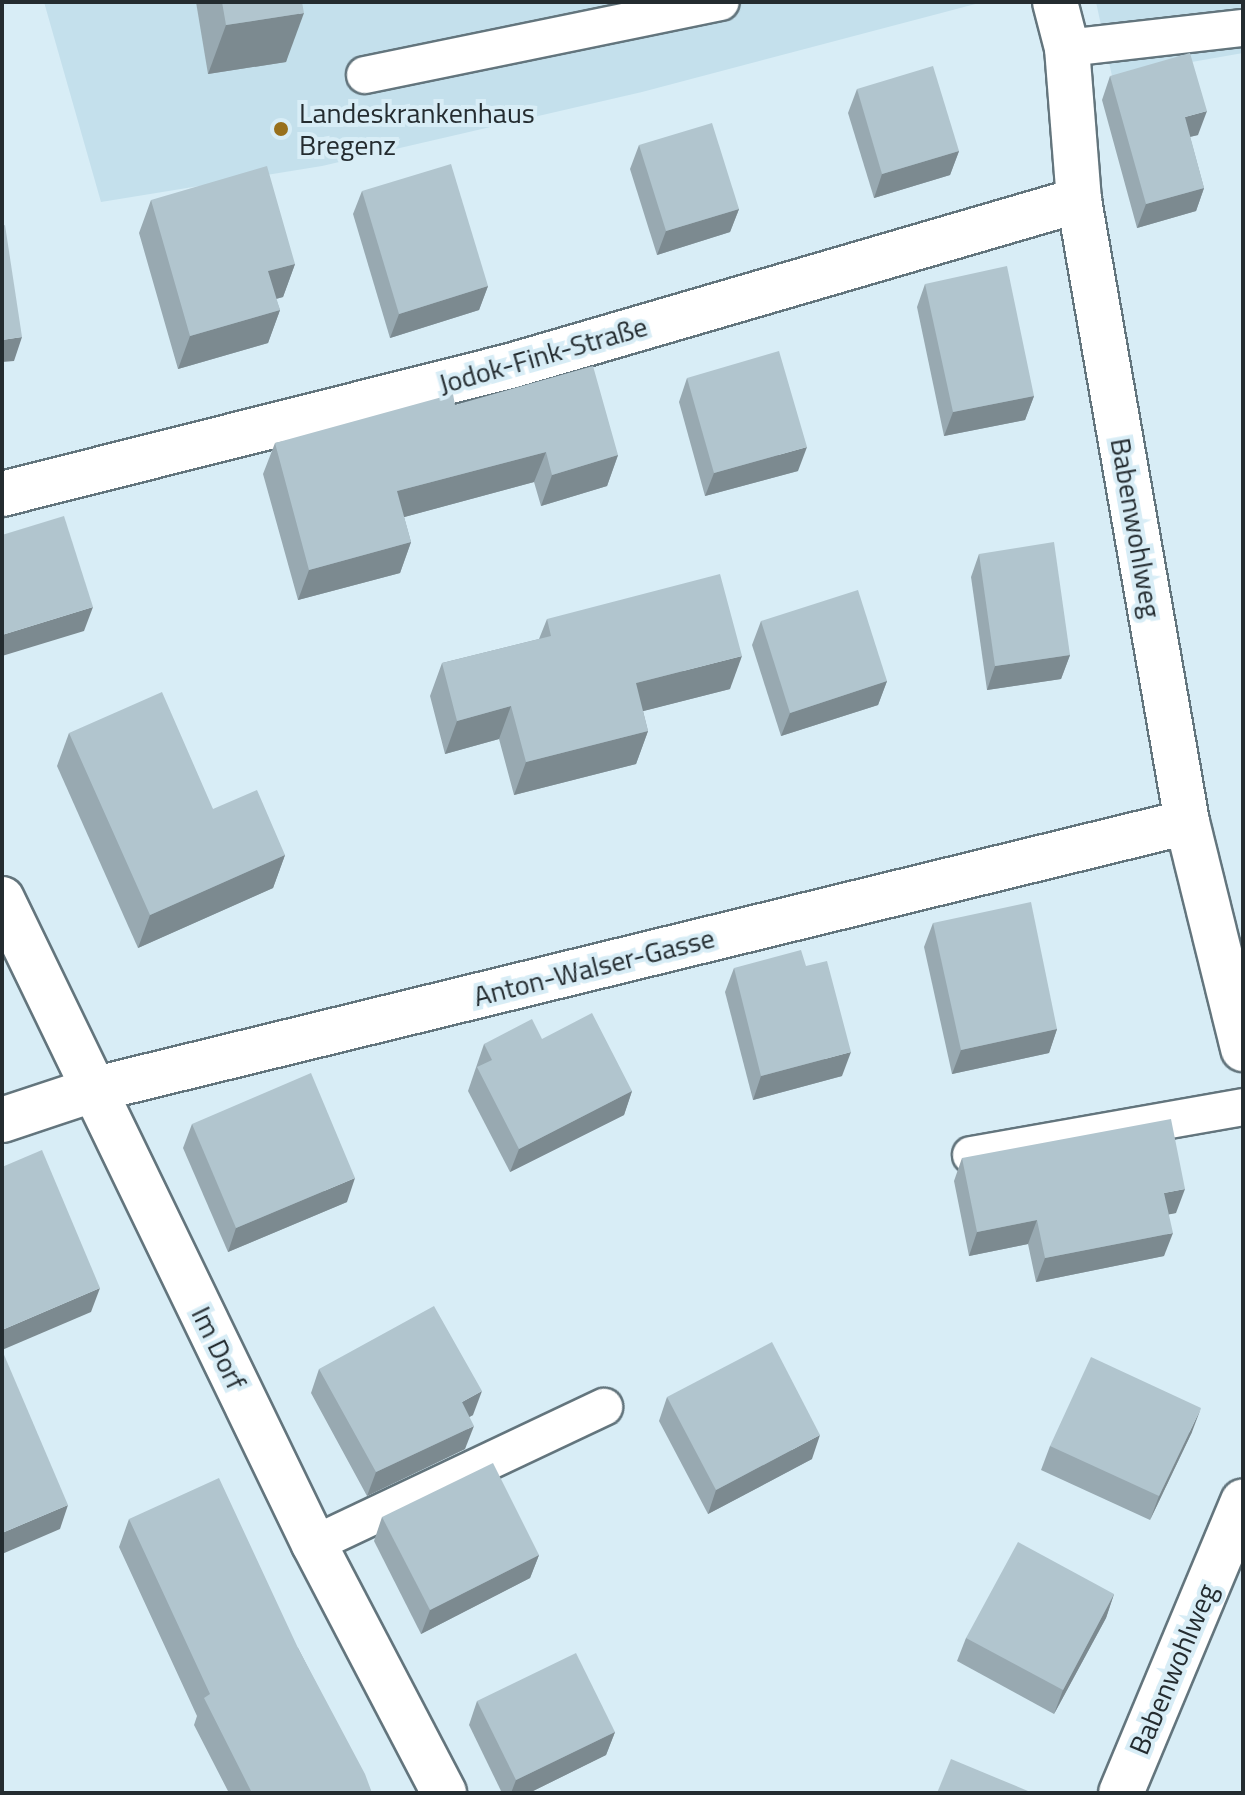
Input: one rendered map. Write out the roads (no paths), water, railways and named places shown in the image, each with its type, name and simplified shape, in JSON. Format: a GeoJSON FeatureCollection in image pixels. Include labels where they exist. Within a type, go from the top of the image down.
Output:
{"type":"FeatureCollection","features":[{"type":"Feature","properties":{"kind":"street","name":"Babenwohlweg"},"geometry":{"type":"LineString","coordinates":[[1055,2],[1067,48],[1079,200],[1187,822],[1243,1049]]}},
{"type":"Feature","properties":{"kind":"street","name":"Jodok-Fink-Straße"},"geometry":{"type":"LineString","coordinates":[[2,494],[510,366],[1079,200]]}},
{"type":"Feature","properties":{"kind":"street","name":"Anton-Walser-Gasse"},"geometry":{"type":"LineString","coordinates":[[2,1120],[92,1090],[1187,822]]}},
{"type":"Feature","properties":{"kind":"street","name":"Im Dorf"},"geometry":{"type":"LineString","coordinates":[[2,899],[314,1544],[444,1793]]}},
{"type":"Feature","properties":{"kind":"street","name":"Babenwohlweg"},"geometry":{"type":"LineString","coordinates":[[1121,1793],[1243,1502]]}},
{"type":"Feature","properties":{"kind":"lane"},"geometry":{"type":"LineString","coordinates":[[365,75],[721,2]]}},
{"type":"Feature","properties":{"kind":"lane"},"geometry":{"type":"LineString","coordinates":[[1067,48],[1243,28]]}},
{"type":"Feature","properties":{"kind":"lane"},"geometry":{"type":"LineString","coordinates":[[971,1155],[1243,1107]]}},
{"type":"Feature","properties":{"kind":"lane"},"geometry":{"type":"LineString","coordinates":[[314,1544],[604,1407]]}},
{"type":"Feature","properties":{"kind":"place","name":"Landeskrankenhaus Bregenz"},"geometry":{"type":"Point","coordinates":[281,129]}}]}
